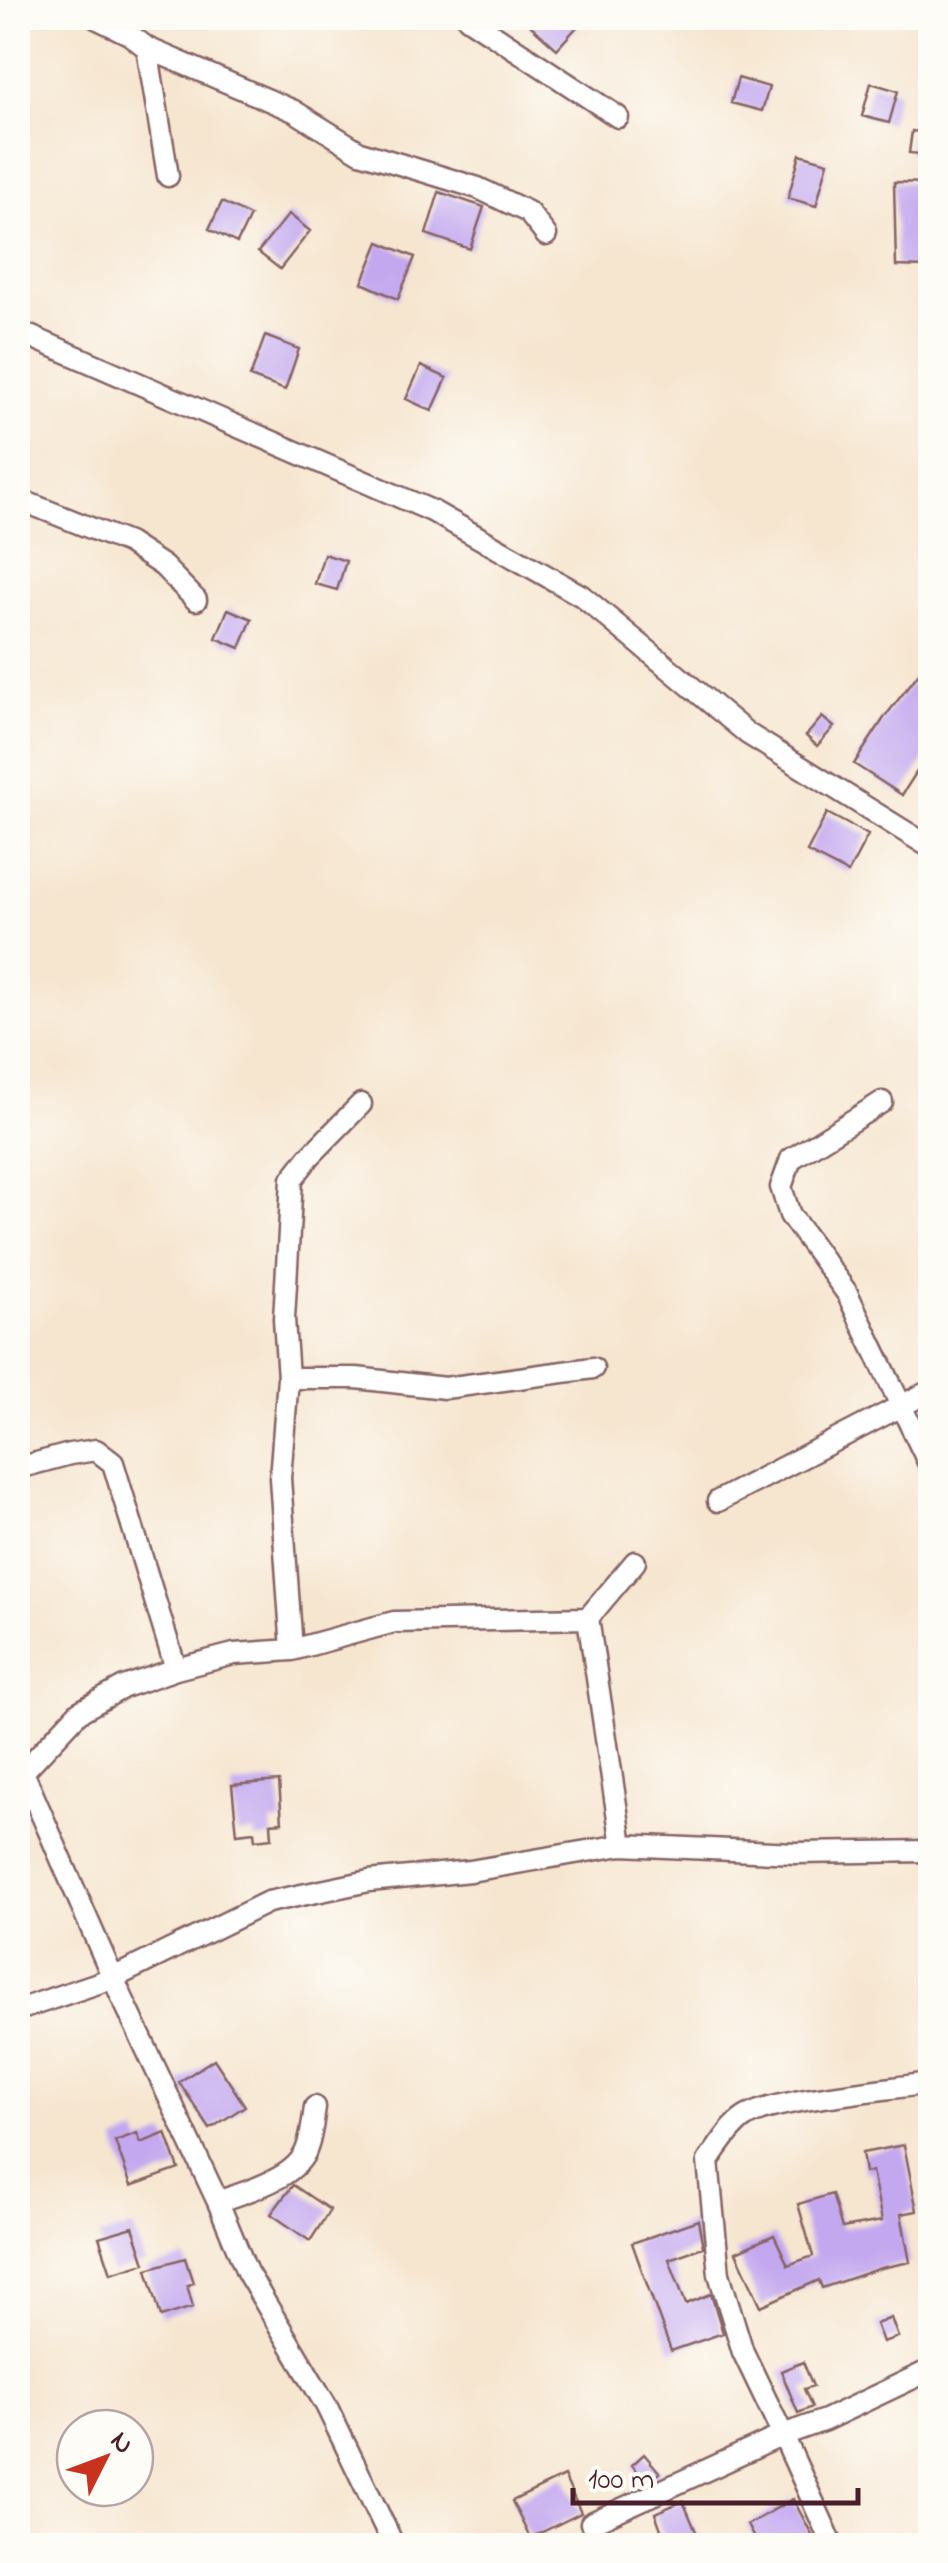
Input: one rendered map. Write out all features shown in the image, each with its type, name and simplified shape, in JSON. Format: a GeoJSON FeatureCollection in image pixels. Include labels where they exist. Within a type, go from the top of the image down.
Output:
{"type":"FeatureCollection","features":[{"type":"Feature","properties":{"kind":"street"},"geometry":{"type":"LineString","coordinates":[[96,18],[147,48],[294,112],[360,152],[478,188],[528,212],[546,235]]}},
{"type":"Feature","properties":{"kind":"street"},"geometry":{"type":"LineString","coordinates":[[468,18],[618,117]]}},
{"type":"Feature","properties":{"kind":"street"},"geometry":{"type":"LineString","coordinates":[[147,48],[168,176]]}},
{"type":"Feature","properties":{"kind":"street"},"geometry":{"type":"LineString","coordinates":[[18,331],[432,511],[466,530],[582,596],[748,734],[930,847]]}},
{"type":"Feature","properties":{"kind":"street"},"geometry":{"type":"LineString","coordinates":[[18,499],[128,543],[163,566],[196,600]]}},
{"type":"Feature","properties":{"kind":"street"},"geometry":{"type":"LineString","coordinates":[[882,1102],[791,1159],[781,1187],[790,1215],[848,1293],[930,1466]]}},
{"type":"Feature","properties":{"kind":"street"},"geometry":{"type":"LineString","coordinates":[[292,1650],[280,1478],[288,1378],[284,1318],[292,1179],[361,1104]]}},
{"type":"Feature","properties":{"kind":"street"},"geometry":{"type":"LineString","coordinates":[[288,1378],[356,1378],[445,1388],[593,1368]]}},
{"type":"Feature","properties":{"kind":"street"},"geometry":{"type":"LineString","coordinates":[[718,1501],[930,1391]]}},
{"type":"Feature","properties":{"kind":"street"},"geometry":{"type":"LineString","coordinates":[[18,1468],[96,1450],[113,1464],[176,1669]]}},
{"type":"Feature","properties":{"kind":"street"},"geometry":{"type":"LineString","coordinates":[[622,1845],[588,1618],[635,1562]]}},
{"type":"Feature","properties":{"kind":"street"},"geometry":{"type":"LineString","coordinates":[[394,2546],[326,2404],[247,2272],[20,1770],[80,1712],[124,1687],[176,1669],[234,1654],[292,1650],[394,1622],[588,1618]]}},
{"type":"Feature","properties":{"kind":"street"},"geometry":{"type":"LineString","coordinates":[[18,2010],[113,1978],[268,1902],[369,1882],[470,1872],[622,1845],[796,1854],[930,1851]]}},
{"type":"Feature","properties":{"kind":"street"},"geometry":{"type":"LineString","coordinates":[[833,2546],[744,2352],[720,2274],[708,2160],[745,2116],[794,2103],[930,2083]]}},
{"type":"Feature","properties":{"kind":"street"},"geometry":{"type":"LineString","coordinates":[[218,2202],[273,2179],[298,2163],[307,2150],[316,2107]]}},
{"type":"Feature","properties":{"kind":"street"},"geometry":{"type":"LineString","coordinates":[[591,2523],[930,2370]]}},
{"type":"Feature","properties":{"kind":"building"},"geometry":{"type":"Polygon","coordinates":[[[522,18],[585,18],[557,49],[522,18]]]}},
{"type":"Feature","properties":{"kind":"building"},"geometry":{"type":"Polygon","coordinates":[[[738,78],[769,87],[762,111],[731,103],[738,78]]]}},
{"type":"Feature","properties":{"kind":"building"},"geometry":{"type":"Polygon","coordinates":[[[871,83],[898,91],[889,123],[862,116],[871,83]]]}},
{"type":"Feature","properties":{"kind":"building"},"geometry":{"type":"Polygon","coordinates":[[[912,131],[930,133],[930,155],[909,153],[912,131]]]}},
{"type":"Feature","properties":{"kind":"building"},"geometry":{"type":"Polygon","coordinates":[[[800,154],[828,162],[816,206],[788,198],[800,154]]]}},
{"type":"Feature","properties":{"kind":"building"},"geometry":{"type":"Polygon","coordinates":[[[894,182],[927,183],[927,267],[896,266],[894,182]]]}},
{"type":"Feature","properties":{"kind":"building"},"geometry":{"type":"Polygon","coordinates":[[[439,192],[484,207],[470,249],[426,234],[439,192]]]}},
{"type":"Feature","properties":{"kind":"building"},"geometry":{"type":"Polygon","coordinates":[[[222,202],[250,216],[237,243],[209,229],[222,202]]]}},
{"type":"Feature","properties":{"kind":"building"},"geometry":{"type":"Polygon","coordinates":[[[289,214],[310,231],[280,269],[258,252],[289,214]]]}},
{"type":"Feature","properties":{"kind":"building"},"geometry":{"type":"Polygon","coordinates":[[[379,242],[415,257],[398,299],[362,283],[379,242]]]}},
{"type":"Feature","properties":{"kind":"building"},"geometry":{"type":"Polygon","coordinates":[[[265,336],[299,349],[285,390],[250,377],[265,336]]]}},
{"type":"Feature","properties":{"kind":"building"},"geometry":{"type":"Polygon","coordinates":[[[421,366],[447,378],[432,411],[406,399],[421,366]]]}},
{"type":"Feature","properties":{"kind":"building"},"geometry":{"type":"Polygon","coordinates":[[[324,554],[346,561],[337,590],[315,584],[324,554]]]}},
{"type":"Feature","properties":{"kind":"building"},"geometry":{"type":"Polygon","coordinates":[[[228,609],[252,619],[240,648],[216,638],[228,609]]]}},
{"type":"Feature","properties":{"kind":"building"},"geometry":{"type":"Polygon","coordinates":[[[930,659],[930,702],[921,713],[930,719],[930,751],[902,795],[854,764],[930,659]]]}},
{"type":"Feature","properties":{"kind":"building"},"geometry":{"type":"Polygon","coordinates":[[[822,717],[834,727],[817,746],[806,736],[822,717]]]}},
{"type":"Feature","properties":{"kind":"building"},"geometry":{"type":"Polygon","coordinates":[[[827,813],[868,835],[848,873],[807,852],[827,813]]]}},
{"type":"Feature","properties":{"kind":"building"},"geometry":{"type":"Polygon","coordinates":[[[279,1781],[282,1822],[271,1823],[272,1838],[255,1840],[254,1832],[237,1834],[232,1785],[279,1781]]]}},
{"type":"Feature","properties":{"kind":"building"},"geometry":{"type":"Polygon","coordinates":[[[214,2059],[245,2106],[210,2129],[179,2082],[214,2059]]]}},
{"type":"Feature","properties":{"kind":"building"},"geometry":{"type":"Polygon","coordinates":[[[137,2133],[141,2143],[166,2133],[179,2169],[131,2186],[115,2141],[137,2133]]]}},
{"type":"Feature","properties":{"kind":"building"},"geometry":{"type":"Polygon","coordinates":[[[904,2145],[917,2211],[901,2214],[910,2262],[822,2288],[819,2280],[761,2306],[736,2252],[774,2235],[788,2265],[813,2256],[798,2204],[832,2194],[842,2228],[882,2221],[872,2171],[865,2173],[862,2153],[904,2145]]]}},
{"type":"Feature","properties":{"kind":"building"},"geometry":{"type":"Polygon","coordinates":[[[293,2185],[330,2210],[310,2241],[271,2214],[293,2185]]]}},
{"type":"Feature","properties":{"kind":"building"},"geometry":{"type":"Polygon","coordinates":[[[698,2220],[703,2247],[669,2259],[686,2304],[711,2294],[723,2333],[671,2351],[632,2243],[698,2220]]]}},
{"type":"Feature","properties":{"kind":"building"},"geometry":{"type":"Polygon","coordinates":[[[133,2227],[145,2263],[111,2273],[99,2237],[133,2227]]]}},
{"type":"Feature","properties":{"kind":"building"},"geometry":{"type":"Polygon","coordinates":[[[185,2258],[193,2283],[187,2285],[193,2307],[161,2317],[147,2269],[185,2258]]]}},
{"type":"Feature","properties":{"kind":"building"},"geometry":{"type":"Polygon","coordinates":[[[891,2318],[898,2337],[883,2342],[876,2324],[891,2318]]]}},
{"type":"Feature","properties":{"kind":"building"},"geometry":{"type":"Polygon","coordinates":[[[803,2362],[813,2386],[804,2389],[812,2407],[798,2413],[781,2371],[803,2362]]]}},
{"type":"Feature","properties":{"kind":"building"},"geometry":{"type":"Polygon","coordinates":[[[644,2454],[660,2473],[646,2483],[632,2465],[644,2454]]]}},
{"type":"Feature","properties":{"kind":"building"},"geometry":{"type":"Polygon","coordinates":[[[564,2476],[581,2513],[530,2538],[512,2501],[564,2476]]]}},
{"type":"Feature","properties":{"kind":"building"},"geometry":{"type":"Polygon","coordinates":[[[793,2499],[818,2546],[758,2546],[747,2525],[793,2499]]]}},
{"type":"Feature","properties":{"kind":"building"},"geometry":{"type":"Polygon","coordinates":[[[683,2501],[704,2546],[667,2546],[655,2513],[683,2501]]]}}]}
